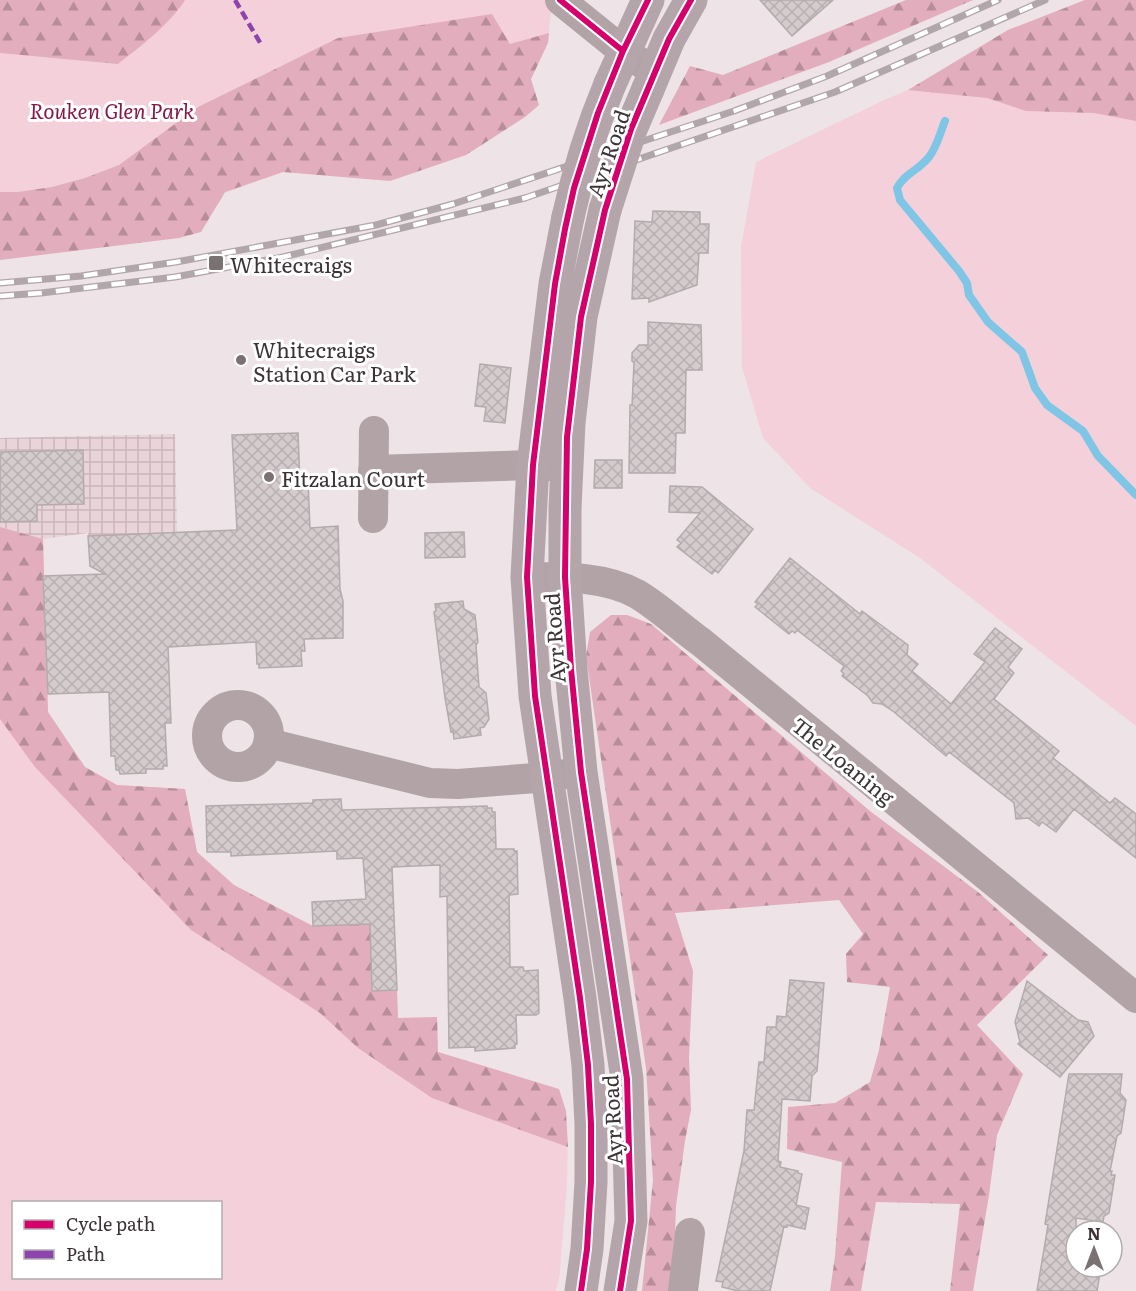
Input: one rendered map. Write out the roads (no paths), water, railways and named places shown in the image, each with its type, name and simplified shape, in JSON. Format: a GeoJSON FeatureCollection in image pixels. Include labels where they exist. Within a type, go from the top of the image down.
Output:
{"type":"FeatureCollection","features":[{"type":"Feature","properties":{"kind":"main road","name":"Ayr Road"},"geometry":{"type":"LineString","coordinates":[[581,1291],[587,1249],[591,1182],[588,1065],[536,696],[527,577],[533,465],[555,284],[574,188],[598,113],[648,0]]}},
{"type":"Feature","properties":{"kind":"main road","name":"Ayr Road"},"geometry":{"type":"LineString","coordinates":[[620,1291],[631,1221],[627,1079],[581,772],[571,669],[565,577],[568,423],[580,316],[605,210],[631,129],[669,39],[692,0]]}},
{"type":"Feature","properties":{"kind":"street"},"geometry":{"type":"LineString","coordinates":[[560,0],[624,51],[651,81]]}},
{"type":"Feature","properties":{"kind":"street"},"geometry":{"type":"LineString","coordinates":[[373,518],[374,431]]}},
{"type":"Feature","properties":{"kind":"street"},"geometry":{"type":"LineString","coordinates":[[373,470],[533,465],[566,467]]}},
{"type":"Feature","properties":{"kind":"street","name":"The Loaning"},"geometry":{"type":"LineString","coordinates":[[527,577],[565,577],[619,587],[637,594],[709,649],[1136,998]]}},
{"type":"Feature","properties":{"kind":"street"},"geometry":{"type":"LineString","coordinates":[[268,743],[430,783],[458,784],[581,772]]}},
{"type":"Feature","properties":{"kind":"street"},"geometry":{"type":"LineString","coordinates":[[683,1291],[690,1233]]}},
{"type":"Feature","properties":{"kind":"waterway"},"geometry":{"type":"LineString","coordinates":[[945,121],[932,153],[897,188],[900,200],[959,271],[967,283],[969,295],[988,322],[1022,352],[1035,388],[1047,405],[1083,431],[1098,456],[1136,495]]}},
{"type":"Feature","properties":{"kind":"railway"},"geometry":{"type":"LineString","coordinates":[[0,283],[81,276],[176,262],[376,225],[453,204],[734,111],[827,76],[998,0]]}},
{"type":"Feature","properties":{"kind":"railway"},"geometry":{"type":"LineString","coordinates":[[0,296],[175,277],[283,257],[525,198],[835,92],[1045,0]]}},
{"type":"Feature","properties":{"kind":"place","name":"Whitecraigs"},"geometry":{"type":"Point","coordinates":[216,263]}},
{"type":"Feature","properties":{"kind":"place","name":"Whitecraigs Station Car Park"},"geometry":{"type":"Point","coordinates":[241,360]}},
{"type":"Feature","properties":{"kind":"place","name":"Fitzalan Court"},"geometry":{"type":"Point","coordinates":[269,477]}},
{"type":"Feature","properties":{"kind":"park label","name":"Rouken Glen Park"},"geometry":{"type":"Point","coordinates":[112,109]}}]}
